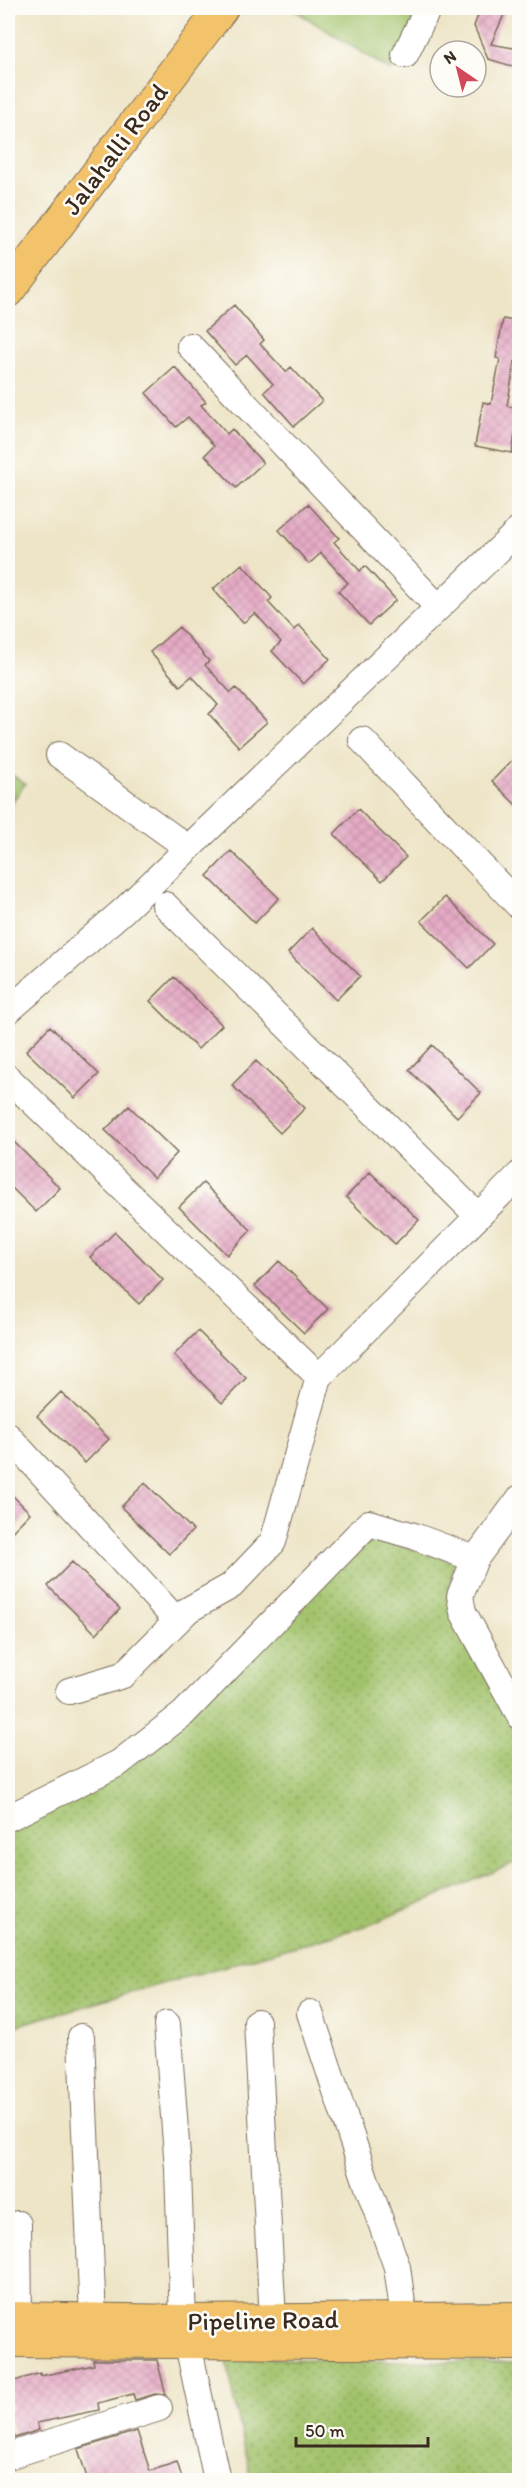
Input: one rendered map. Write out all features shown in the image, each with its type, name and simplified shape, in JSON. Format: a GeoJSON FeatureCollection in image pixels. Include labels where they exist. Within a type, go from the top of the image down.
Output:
{"type":"FeatureCollection","features":[{"type":"Feature","properties":{"kind":"main road","name":"Jalahalli Road"},"geometry":{"type":"LineString","coordinates":[[8,291],[222,8]]}},
{"type":"Feature","properties":{"kind":"main road","name":"Pipeline Road"},"geometry":{"type":"LineString","coordinates":[[11,2326],[93,2319],[185,2332],[273,2320],[519,2318]]}},
{"type":"Feature","properties":{"kind":"main road","name":"Pipeline Road"},"geometry":{"type":"LineString","coordinates":[[11,2326],[519,2344]]}},
{"type":"Feature","properties":{"kind":"street"},"geometry":{"type":"LineString","coordinates":[[405,55],[428,8]]}},
{"type":"Feature","properties":{"kind":"street"},"geometry":{"type":"LineString","coordinates":[[190,346],[438,607]]}},
{"type":"Feature","properties":{"kind":"street"},"geometry":{"type":"LineString","coordinates":[[8,1011],[124,910],[519,530]]}},
{"type":"Feature","properties":{"kind":"street"},"geometry":{"type":"LineString","coordinates":[[362,740],[519,907]]}},
{"type":"Feature","properties":{"kind":"street"},"geometry":{"type":"LineString","coordinates":[[59,755],[188,848]]}},
{"type":"Feature","properties":{"kind":"street"},"geometry":{"type":"LineString","coordinates":[[165,905],[478,1216]]}},
{"type":"Feature","properties":{"kind":"street"},"geometry":{"type":"LineString","coordinates":[[8,1078],[319,1377]]}},
{"type":"Feature","properties":{"kind":"street"},"geometry":{"type":"LineString","coordinates":[[69,1691],[123,1675],[188,1610],[231,1586],[273,1542],[319,1377],[519,1174]]}},
{"type":"Feature","properties":{"kind":"street"},"geometry":{"type":"LineString","coordinates":[[8,1436],[177,1621]]}},
{"type":"Feature","properties":{"kind":"street"},"geometry":{"type":"LineString","coordinates":[[519,1498],[475,1558],[460,1596],[463,1612],[519,1716]]}},
{"type":"Feature","properties":{"kind":"street"},"geometry":{"type":"LineString","coordinates":[[8,1818],[119,1763],[183,1714],[369,1523],[475,1558]]}},
{"type":"Feature","properties":{"kind":"street"},"geometry":{"type":"LineString","coordinates":[[310,2013],[397,2267],[404,2318]]}},
{"type":"Feature","properties":{"kind":"street"},"geometry":{"type":"LineString","coordinates":[[257,2022],[273,2320]]}},
{"type":"Feature","properties":{"kind":"street"},"geometry":{"type":"LineString","coordinates":[[167,2024],[178,2169],[185,2332],[217,2481]]}},
{"type":"Feature","properties":{"kind":"street"},"geometry":{"type":"LineString","coordinates":[[81,2037],[93,2319]]}},
{"type":"Feature","properties":{"kind":"street"},"geometry":{"type":"LineString","coordinates":[[11,2326],[18,2224]]}},
{"type":"Feature","properties":{"kind":"street"},"geometry":{"type":"LineString","coordinates":[[8,2456],[159,2408]]}},
{"type":"Feature","properties":{"kind":"green space"},"geometry":{"type":"Polygon","coordinates":[[[291,8],[422,8],[391,71],[291,8]]]}},
{"type":"Feature","properties":{"kind":"green space"},"geometry":{"type":"Polygon","coordinates":[[[8,772],[25,784],[8,808],[8,772]]]}},
{"type":"Feature","properties":{"kind":"green space"},"geometry":{"type":"Polygon","coordinates":[[[369,1536],[454,1561],[448,1597],[514,1731],[519,1730],[519,1861],[369,1925],[25,2023],[8,2030],[8,1825],[124,1767],[369,1536]]]}},
{"type":"Feature","properties":{"kind":"green space"},"geometry":{"type":"Polygon","coordinates":[[[226,2358],[519,2363],[519,2480],[251,2480],[226,2358]]]}},
{"type":"Feature","properties":{"kind":"building"},"geometry":{"type":"Polygon","coordinates":[[[481,8],[507,8],[491,44],[519,49],[519,68],[488,59],[488,39],[480,39],[474,26],[481,8]]]}},
{"type":"Feature","properties":{"kind":"building"},"geometry":{"type":"Polygon","coordinates":[[[234,305],[264,340],[260,344],[286,372],[291,367],[322,401],[294,426],[264,392],[273,384],[247,355],[235,365],[205,331],[234,305]]]}},
{"type":"Feature","properties":{"kind":"building"},"geometry":{"type":"Polygon","coordinates":[[[503,319],[519,322],[519,362],[515,361],[507,406],[519,408],[512,453],[475,446],[483,402],[491,404],[500,359],[496,358],[503,319]]]}},
{"type":"Feature","properties":{"kind":"building"},"geometry":{"type":"Polygon","coordinates":[[[175,367],[206,402],[201,405],[227,434],[232,429],[263,463],[236,488],[205,455],[214,446],[188,417],[176,427],[146,393],[175,367]]]}},
{"type":"Feature","properties":{"kind":"building"},"geometry":{"type":"Polygon","coordinates":[[[308,504],[339,538],[334,542],[360,571],[365,566],[396,600],[369,625],[338,591],[348,583],[321,553],[309,564],[279,530],[308,504]]]}},
{"type":"Feature","properties":{"kind":"building"},"geometry":{"type":"Polygon","coordinates":[[[242,564],[272,598],[268,602],[294,630],[299,625],[330,659],[303,684],[272,651],[281,642],[255,613],[243,623],[213,589],[242,564]]]}},
{"type":"Feature","properties":{"kind":"building"},"geometry":{"type":"Polygon","coordinates":[[[179,627],[209,661],[205,665],[231,693],[236,688],[267,722],[239,747],[209,714],[218,705],[192,676],[180,686],[150,652],[179,627]]]}},
{"type":"Feature","properties":{"kind":"building"},"geometry":{"type":"Polygon","coordinates":[[[519,753],[519,808],[492,781],[519,753]]]}},
{"type":"Feature","properties":{"kind":"building"},"geometry":{"type":"Polygon","coordinates":[[[358,809],[406,857],[382,881],[334,834],[358,809]]]}},
{"type":"Feature","properties":{"kind":"building"},"geometry":{"type":"Polygon","coordinates":[[[231,851],[279,898],[255,923],[207,876],[231,851]]]}},
{"type":"Feature","properties":{"kind":"building"},"geometry":{"type":"Polygon","coordinates":[[[445,897],[493,944],[469,968],[421,921],[445,897]]]}},
{"type":"Feature","properties":{"kind":"building"},"geometry":{"type":"Polygon","coordinates":[[[312,928],[360,976],[336,1000],[288,953],[312,928]]]}},
{"type":"Feature","properties":{"kind":"building"},"geometry":{"type":"Polygon","coordinates":[[[174,977],[222,1025],[198,1049],[150,1001],[174,977]]]}},
{"type":"Feature","properties":{"kind":"building"},"geometry":{"type":"Polygon","coordinates":[[[50,1026],[99,1074],[75,1098],[26,1051],[50,1026]]]}},
{"type":"Feature","properties":{"kind":"building"},"geometry":{"type":"Polygon","coordinates":[[[432,1045],[481,1093],[457,1117],[409,1070],[432,1045]]]}},
{"type":"Feature","properties":{"kind":"building"},"geometry":{"type":"Polygon","coordinates":[[[256,1061],[305,1108],[280,1133],[232,1085],[256,1061]]]}},
{"type":"Feature","properties":{"kind":"building"},"geometry":{"type":"Polygon","coordinates":[[[129,1106],[177,1153],[154,1178],[105,1130],[129,1106]]]}},
{"type":"Feature","properties":{"kind":"building"},"geometry":{"type":"Polygon","coordinates":[[[8,1136],[60,1188],[36,1212],[8,1184],[8,1136]]]}},
{"type":"Feature","properties":{"kind":"building"},"geometry":{"type":"Polygon","coordinates":[[[370,1172],[419,1220],[395,1244],[346,1197],[370,1172]]]}},
{"type":"Feature","properties":{"kind":"building"},"geometry":{"type":"Polygon","coordinates":[[[203,1183],[251,1230],[227,1255],[179,1207],[203,1183]]]}},
{"type":"Feature","properties":{"kind":"building"},"geometry":{"type":"Polygon","coordinates":[[[115,1232],[163,1280],[139,1304],[90,1257],[115,1232]]]}},
{"type":"Feature","properties":{"kind":"building"},"geometry":{"type":"Polygon","coordinates":[[[279,1261],[328,1309],[304,1333],[255,1286],[279,1261]]]}},
{"type":"Feature","properties":{"kind":"building"},"geometry":{"type":"Polygon","coordinates":[[[198,1331],[246,1378],[222,1403],[174,1355],[198,1331]]]}},
{"type":"Feature","properties":{"kind":"building"},"geometry":{"type":"Polygon","coordinates":[[[61,1392],[109,1439],[85,1463],[37,1416],[61,1392]]]}},
{"type":"Feature","properties":{"kind":"building"},"geometry":{"type":"Polygon","coordinates":[[[145,1483],[193,1530],[169,1554],[121,1507],[145,1483]]]}},
{"type":"Feature","properties":{"kind":"building"},"geometry":{"type":"Polygon","coordinates":[[[8,1491],[30,1513],[8,1536],[8,1491]]]}},
{"type":"Feature","properties":{"kind":"building"},"geometry":{"type":"Polygon","coordinates":[[[72,1562],[120,1609],[96,1634],[48,1586],[72,1562]]]}},
{"type":"Feature","properties":{"kind":"building"},"geometry":{"type":"Polygon","coordinates":[[[93,2360],[157,2360],[166,2395],[155,2394],[135,2400],[133,2394],[98,2403],[99,2410],[37,2423],[39,2430],[15,2438],[8,2414],[11,2410],[8,2383],[40,2373],[40,2376],[94,2365],[93,2360]]]}},
{"type":"Feature","properties":{"kind":"building"},"geometry":{"type":"Polygon","coordinates":[[[137,2431],[150,2471],[177,2462],[183,2481],[88,2481],[78,2449],[137,2431]]]}}]}
